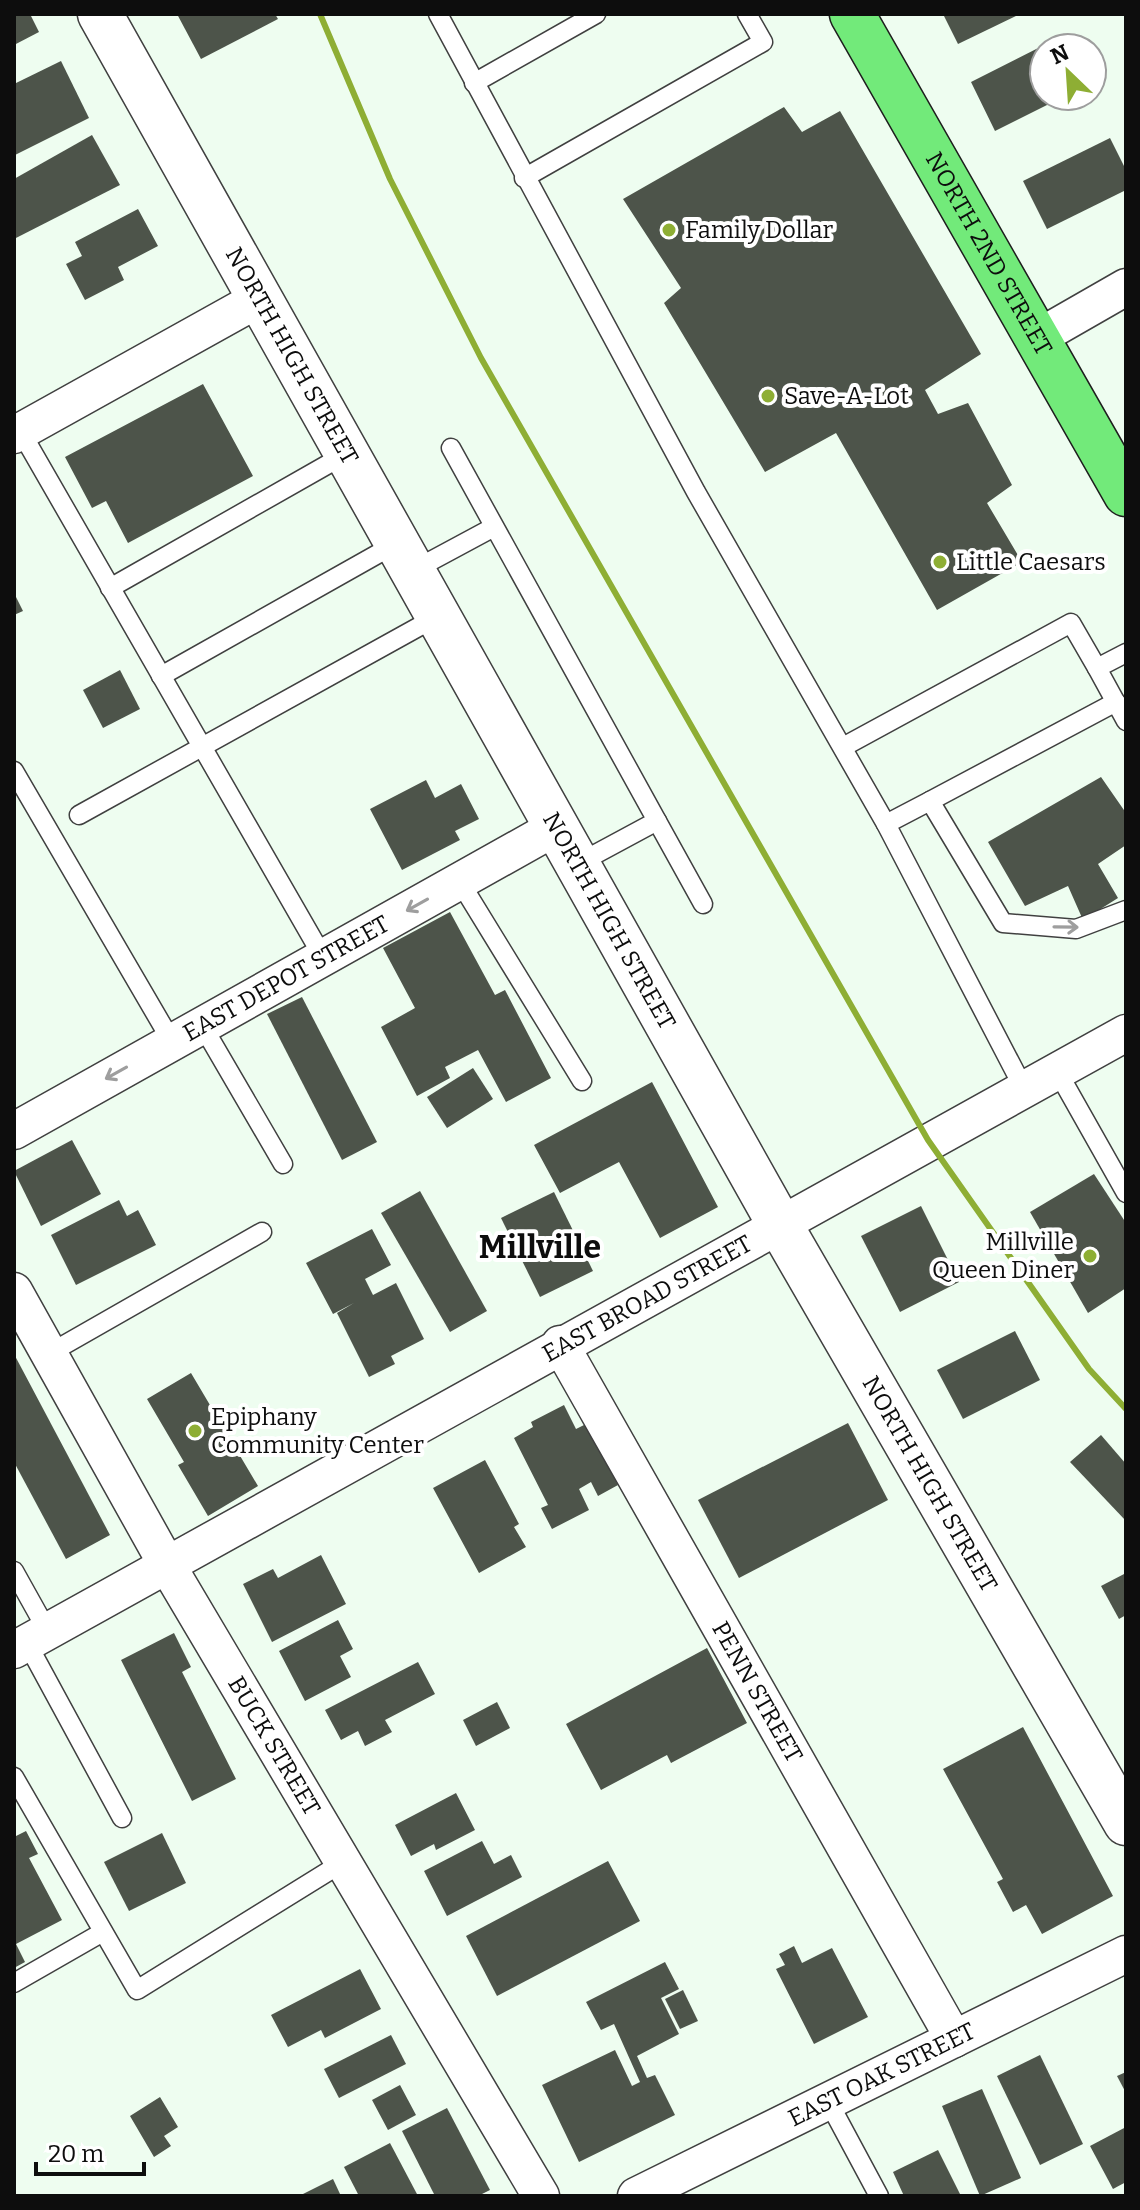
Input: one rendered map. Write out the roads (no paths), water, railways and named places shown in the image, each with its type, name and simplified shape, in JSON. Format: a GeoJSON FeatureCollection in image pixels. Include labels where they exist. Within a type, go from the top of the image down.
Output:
{"type":"FeatureCollection","features":[{"type":"Feature","properties":{"kind":"main road","name":"NORTH 2ND STREET"},"geometry":{"type":"LineString","coordinates":[[852,14],[1126,494]]}},
{"type":"Feature","properties":{"kind":"street","name":"NORTH HIGH STREET"},"geometry":{"type":"LineString","coordinates":[[100,14],[262,297],[780,1225],[1126,1823]]}},
{"type":"Feature","properties":{"kind":"street"},"geometry":{"type":"LineString","coordinates":[[1037,338],[1126,287]]}},
{"type":"Feature","properties":{"kind":"street"},"geometry":{"type":"LineString","coordinates":[[16,429],[262,297]]}},
{"type":"Feature","properties":{"kind":"street","name":"EAST DEPOT STREET"},"geometry":{"type":"LineString","coordinates":[[14,1131],[460,882],[568,845]]}},
{"type":"Feature","properties":{"kind":"street","name":"EAST BROAD STREET"},"geometry":{"type":"LineString","coordinates":[[30,1642],[560,1344],[1126,1033]]}},
{"type":"Feature","properties":{"kind":"street","name":"BUCK STREET"},"geometry":{"type":"LineString","coordinates":[[14,1291],[167,1565],[541,2196]]}},
{"type":"Feature","properties":{"kind":"street","name":"PENN STREET"},"geometry":{"type":"LineString","coordinates":[[560,1344],[954,2039]]}},
{"type":"Feature","properties":{"kind":"street","name":"EAST OAK STREET"},"geometry":{"type":"LineString","coordinates":[[636,2196],[1126,1954]]}},
{"type":"Feature","properties":{"kind":"lane"},"geometry":{"type":"LineString","coordinates":[[438,14],[696,492],[886,824],[1023,1087]]}},
{"type":"Feature","properties":{"kind":"lane"},"geometry":{"type":"LineString","coordinates":[[474,83],[596,14]]}},
{"type":"Feature","properties":{"kind":"lane"},"geometry":{"type":"LineString","coordinates":[[524,178],[763,42],[747,14]]}},
{"type":"Feature","properties":{"kind":"lane"},"geometry":{"type":"LineString","coordinates":[[16,429],[323,957]]}},
{"type":"Feature","properties":{"kind":"lane"},"geometry":{"type":"LineString","coordinates":[[451,448],[703,904]]}},
{"type":"Feature","properties":{"kind":"lane"},"geometry":{"type":"LineString","coordinates":[[110,588],[348,452]]}},
{"type":"Feature","properties":{"kind":"lane"},"geometry":{"type":"LineString","coordinates":[[161,676],[407,556],[494,527]]}},
{"type":"Feature","properties":{"kind":"lane"},"geometry":{"type":"LineString","coordinates":[[79,815],[204,749],[440,615]]}},
{"type":"Feature","properties":{"kind":"lane"},"geometry":{"type":"LineString","coordinates":[[843,747],[1071,623],[1126,721]]}},
{"type":"Feature","properties":{"kind":"lane"},"geometry":{"type":"LineString","coordinates":[[1097,668],[1126,653]]}},
{"type":"Feature","properties":{"kind":"lane"},"geometry":{"type":"LineString","coordinates":[[886,824],[1116,702]]}},
{"type":"Feature","properties":{"kind":"lane"},"geometry":{"type":"LineString","coordinates":[[14,771],[187,1033],[283,1164]]}},
{"type":"Feature","properties":{"kind":"lane"},"geometry":{"type":"LineString","coordinates":[[930,801],[1003,923],[1076,929],[1126,910]]}},
{"type":"Feature","properties":{"kind":"lane"},"geometry":{"type":"LineString","coordinates":[[568,845],[657,821]]}},
{"type":"Feature","properties":{"kind":"lane"},"geometry":{"type":"LineString","coordinates":[[460,882],[582,1081]]}},
{"type":"Feature","properties":{"kind":"lane"},"geometry":{"type":"LineString","coordinates":[[1056,1069],[1126,1193]]}},
{"type":"Feature","properties":{"kind":"lane"},"geometry":{"type":"LineString","coordinates":[[50,1353],[262,1232]]}},
{"type":"Feature","properties":{"kind":"lane"},"geometry":{"type":"LineString","coordinates":[[14,1571],[30,1642],[122,1818]]}},
{"type":"Feature","properties":{"kind":"lane"},"geometry":{"type":"LineString","coordinates":[[14,1777],[137,1990],[345,1861]]}},
{"type":"Feature","properties":{"kind":"lane"},"geometry":{"type":"LineString","coordinates":[[14,1983],[103,1932]]}},
{"type":"Feature","properties":{"kind":"lane"},"geometry":{"type":"LineString","coordinates":[[828,2101],[879,2196]]}},
{"type":"Feature","properties":{"kind":"railway"},"geometry":{"type":"LineString","coordinates":[[320,14],[390,179],[481,358],[928,1140],[1089,1369],[1126,1409]]}},
{"type":"Feature","properties":{"kind":"place","name":"Family Dollar"},"geometry":{"type":"Point","coordinates":[669,230]}},
{"type":"Feature","properties":{"kind":"place","name":"Save-A-Lot"},"geometry":{"type":"Point","coordinates":[768,396]}},
{"type":"Feature","properties":{"kind":"place","name":"Little Caesars"},"geometry":{"type":"Point","coordinates":[940,562]}},
{"type":"Feature","properties":{"kind":"place","name":"Millville Queen Diner"},"geometry":{"type":"Point","coordinates":[1090,1256]}},
{"type":"Feature","properties":{"kind":"place","name":"Epiphany Community Center"},"geometry":{"type":"Point","coordinates":[195,1431]}},
{"type":"Feature","properties":{"kind":"district","name":"Millville"},"geometry":{"type":"Point","coordinates":[540,1247]}}]}
